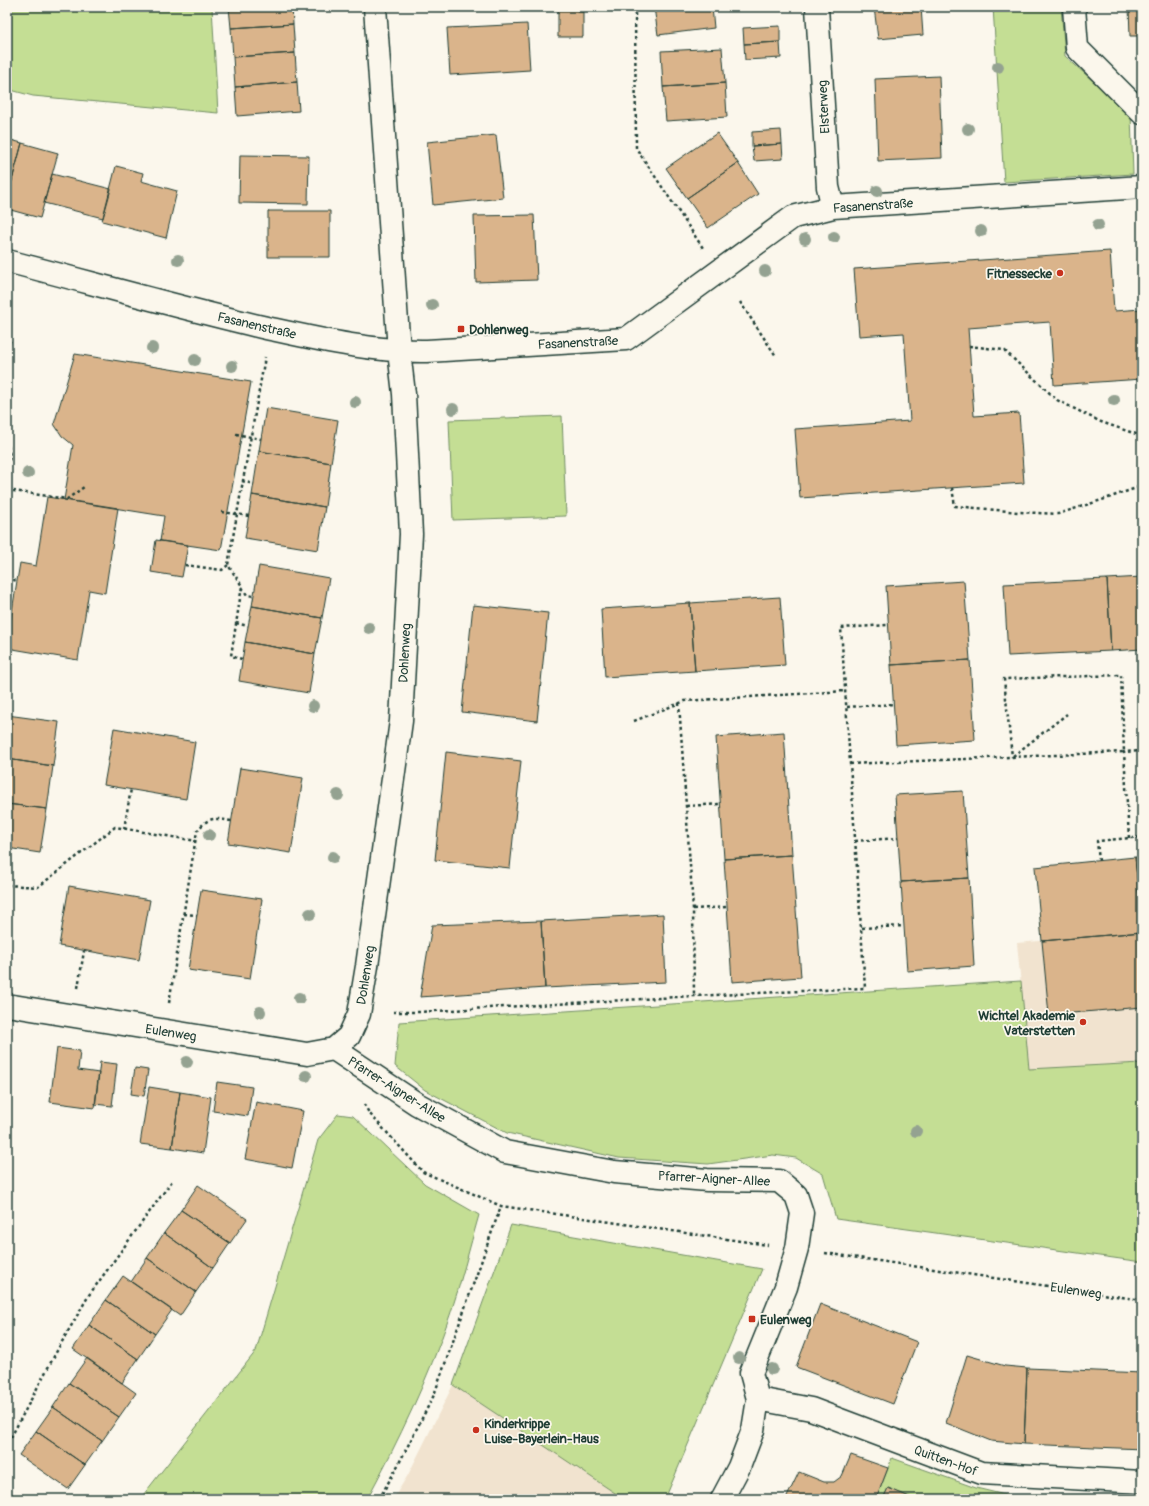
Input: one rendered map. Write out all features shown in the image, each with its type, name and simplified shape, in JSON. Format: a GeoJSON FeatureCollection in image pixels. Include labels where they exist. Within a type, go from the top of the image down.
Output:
{"type":"FeatureCollection","features":[{"type":"Feature","properties":{"kind":"street","name":"Dohlenweg"},"geometry":{"type":"LineString","coordinates":[[334,1050],[349,1036],[359,1014],[367,966],[400,721],[411,534],[404,394],[399,351],[375,7]]}},
{"type":"Feature","properties":{"kind":"street","name":"Elsterweg"},"geometry":{"type":"LineString","coordinates":[[817,7],[828,187],[833,207]]}},
{"type":"Feature","properties":{"kind":"street"},"geometry":{"type":"LineString","coordinates":[[1074,7],[1078,48],[1142,112]]}},
{"type":"Feature","properties":{"kind":"street","name":"Fasanenstraße"},"geometry":{"type":"LineString","coordinates":[[7,261],[233,320],[334,343],[368,348],[399,351],[435,350],[626,339],[792,218],[833,207],[1142,187]]}},
{"type":"Feature","properties":{"kind":"street","name":"Eulenweg"},"geometry":{"type":"LineString","coordinates":[[7,1005],[306,1054],[334,1050]]}},
{"type":"Feature","properties":{"kind":"street","name":"Pfarrer-Aigner-Allee"},"geometry":{"type":"LineString","coordinates":[[334,1050],[417,1104],[505,1152],[614,1172],[706,1180],[779,1181],[796,1195],[802,1213],[797,1248],[786,1288],[751,1373],[758,1398],[753,1430],[739,1467],[722,1499]]}},
{"type":"Feature","properties":{"kind":"street","name":"Quitten-Hof"},"geometry":{"type":"LineString","coordinates":[[758,1398],[811,1409],[981,1473],[1142,1482]]}},
{"type":"Feature","properties":{"kind":"path"},"geometry":{"type":"LineString","coordinates":[[635,7],[636,148],[719,271]]}},
{"type":"Feature","properties":{"kind":"path"},"geometry":{"type":"LineString","coordinates":[[740,302],[776,356]]}},
{"type":"Feature","properties":{"kind":"path"},"geometry":{"type":"LineString","coordinates":[[185,565],[222,570],[228,565],[270,328]]}},
{"type":"Feature","properties":{"kind":"path"},"geometry":{"type":"LineString","coordinates":[[969,346],[1004,350],[1057,400],[1101,422],[1142,436]]}},
{"type":"Feature","properties":{"kind":"path"},"geometry":{"type":"LineString","coordinates":[[236,434],[261,439]]}},
{"type":"Feature","properties":{"kind":"path"},"geometry":{"type":"LineString","coordinates":[[7,440],[10,457],[7,466]]}},
{"type":"Feature","properties":{"kind":"path"},"geometry":{"type":"LineString","coordinates":[[242,482],[254,484]]}},
{"type":"Feature","properties":{"kind":"path"},"geometry":{"type":"LineString","coordinates":[[952,488],[955,506],[1058,514],[1142,486]]}},
{"type":"Feature","properties":{"kind":"path"},"geometry":{"type":"LineString","coordinates":[[7,490],[67,499],[84,487]]}},
{"type":"Feature","properties":{"kind":"path"},"geometry":{"type":"LineString","coordinates":[[222,512],[249,516]]}},
{"type":"Feature","properties":{"kind":"path"},"geometry":{"type":"LineString","coordinates":[[228,565],[247,595],[254,596]]}},
{"type":"Feature","properties":{"kind":"path"},"geometry":{"type":"LineString","coordinates":[[7,578],[17,581]]}},
{"type":"Feature","properties":{"kind":"path"},"geometry":{"type":"LineString","coordinates":[[242,586],[231,656],[242,659]]}},
{"type":"Feature","properties":{"kind":"path"},"geometry":{"type":"LineString","coordinates":[[236,623],[248,626]]}},
{"type":"Feature","properties":{"kind":"path"},"geometry":{"type":"LineString","coordinates":[[393,1012],[418,1012],[865,988],[841,628],[888,625]]}},
{"type":"Feature","properties":{"kind":"path"},"geometry":{"type":"LineString","coordinates":[[1012,757],[1004,679],[1120,675],[1129,838]]}},
{"type":"Feature","properties":{"kind":"path"},"geometry":{"type":"LineString","coordinates":[[634,722],[685,701],[845,691]]}},
{"type":"Feature","properties":{"kind":"path"},"geometry":{"type":"LineString","coordinates":[[679,703],[694,909],[694,996]]}},
{"type":"Feature","properties":{"kind":"path"},"geometry":{"type":"LineString","coordinates":[[846,707],[894,704]]}},
{"type":"Feature","properties":{"kind":"path"},"geometry":{"type":"LineString","coordinates":[[1012,757],[1067,714]]}},
{"type":"Feature","properties":{"kind":"path"},"geometry":{"type":"LineString","coordinates":[[850,764],[1142,751]]}},
{"type":"Feature","properties":{"kind":"path"},"geometry":{"type":"LineString","coordinates":[[124,829],[131,789]]}},
{"type":"Feature","properties":{"kind":"path"},"geometry":{"type":"LineString","coordinates":[[686,806],[721,804]]}},
{"type":"Feature","properties":{"kind":"path"},"geometry":{"type":"LineString","coordinates":[[165,1031],[197,830],[204,822],[214,818],[231,821]]}},
{"type":"Feature","properties":{"kind":"path"},"geometry":{"type":"LineString","coordinates":[[7,885],[38,887],[115,827],[196,841]]}},
{"type":"Feature","properties":{"kind":"path"},"geometry":{"type":"LineString","coordinates":[[1099,861],[1097,841],[1142,837]]}},
{"type":"Feature","properties":{"kind":"path"},"geometry":{"type":"LineString","coordinates":[[856,841],[898,838]]}},
{"type":"Feature","properties":{"kind":"path"},"geometry":{"type":"LineString","coordinates":[[694,909],[728,907]]}},
{"type":"Feature","properties":{"kind":"path"},"geometry":{"type":"LineString","coordinates":[[184,914],[197,915]]}},
{"type":"Feature","properties":{"kind":"path"},"geometry":{"type":"LineString","coordinates":[[862,928],[904,926]]}},
{"type":"Feature","properties":{"kind":"path"},"geometry":{"type":"LineString","coordinates":[[74,1016],[84,951]]}},
{"type":"Feature","properties":{"kind":"path"},"geometry":{"type":"LineString","coordinates":[[7,1442],[89,1295],[172,1181]]}},
{"type":"Feature","properties":{"kind":"path"},"geometry":{"type":"LineString","coordinates":[[379,1499],[434,1395],[501,1206]]}},
{"type":"Feature","properties":{"kind":"path","name":"Eulenweg"},"geometry":{"type":"LineString","coordinates":[[797,1248],[1142,1300]]}},
{"type":"Feature","properties":{"kind":"shaded area","name":"Wichtel Akademie Vaterstetten"},"geometry":{"type":"Polygon","coordinates":[[[1142,932],[1142,1063],[1029,1070],[1017,943],[1142,932]]]}},
{"type":"Feature","properties":{"kind":"shaded area","name":"Kinderkrippe Luise-Bayerlein-Haus"},"geometry":{"type":"Polygon","coordinates":[[[453,1385],[619,1495],[617,1499],[393,1499],[408,1475],[453,1385]]]}},
{"type":"Feature","properties":{"kind":"green space"},"geometry":{"type":"Polygon","coordinates":[[[7,7],[212,7],[218,113],[33,96],[7,89],[7,7]]]}},
{"type":"Feature","properties":{"kind":"green space"},"geometry":{"type":"Polygon","coordinates":[[[993,7],[1061,7],[1065,56],[1131,115],[1133,174],[1004,182],[993,7]]]}},
{"type":"Feature","properties":{"kind":"green space"},"geometry":{"type":"Polygon","coordinates":[[[562,416],[566,516],[453,520],[449,420],[562,416]]]}},
{"type":"Feature","properties":{"kind":"green space"},"geometry":{"type":"Polygon","coordinates":[[[1021,981],[1029,1069],[1142,1063],[1142,1262],[836,1219],[823,1174],[796,1158],[773,1155],[708,1164],[619,1158],[507,1133],[425,1090],[395,1066],[399,1022],[1021,981]]]}},
{"type":"Feature","properties":{"kind":"green space"},"geometry":{"type":"Polygon","coordinates":[[[338,1114],[353,1116],[425,1184],[479,1215],[458,1291],[441,1339],[402,1432],[379,1477],[367,1499],[140,1499],[256,1351],[318,1140],[338,1114]]]}},
{"type":"Feature","properties":{"kind":"green space"},"geometry":{"type":"Polygon","coordinates":[[[511,1225],[762,1269],[665,1499],[617,1499],[618,1495],[453,1385],[511,1225]]]}},
{"type":"Feature","properties":{"kind":"green space"},"geometry":{"type":"Polygon","coordinates":[[[892,1458],[976,1488],[1022,1499],[914,1499],[888,1488],[883,1499],[874,1499],[878,1494],[892,1458]]]}},
{"type":"Feature","properties":{"kind":"building"},"geometry":{"type":"Polygon","coordinates":[[[229,7],[292,7],[293,24],[231,28],[229,7]]]}},
{"type":"Feature","properties":{"kind":"building"},"geometry":{"type":"Polygon","coordinates":[[[558,7],[578,7],[578,12],[583,12],[583,37],[558,37],[558,7]]]}},
{"type":"Feature","properties":{"kind":"building"},"geometry":{"type":"Polygon","coordinates":[[[654,7],[712,7],[714,28],[658,35],[654,7]]]}},
{"type":"Feature","properties":{"kind":"building"},"geometry":{"type":"Polygon","coordinates":[[[874,7],[921,7],[923,35],[878,39],[874,7]]]}},
{"type":"Feature","properties":{"kind":"building"},"geometry":{"type":"Polygon","coordinates":[[[1129,7],[1142,7],[1142,36],[1130,36],[1129,7]]]}},
{"type":"Feature","properties":{"kind":"building"},"geometry":{"type":"Polygon","coordinates":[[[293,24],[295,53],[233,57],[231,28],[293,24]]]}},
{"type":"Feature","properties":{"kind":"building"},"geometry":{"type":"Polygon","coordinates":[[[527,24],[530,70],[450,75],[447,28],[527,24]]]}},
{"type":"Feature","properties":{"kind":"building"},"geometry":{"type":"Polygon","coordinates":[[[780,26],[780,42],[744,44],[743,28],[780,26]]]}},
{"type":"Feature","properties":{"kind":"building"},"geometry":{"type":"Polygon","coordinates":[[[780,42],[781,58],[745,60],[744,44],[780,42]]]}},
{"type":"Feature","properties":{"kind":"building"},"geometry":{"type":"Polygon","coordinates":[[[722,48],[725,83],[663,87],[661,51],[722,48]]]}},
{"type":"Feature","properties":{"kind":"building"},"geometry":{"type":"Polygon","coordinates":[[[295,53],[297,82],[235,87],[233,57],[295,53]]]}},
{"type":"Feature","properties":{"kind":"building"},"geometry":{"type":"Polygon","coordinates":[[[939,76],[942,158],[878,161],[875,79],[939,76]]]}},
{"type":"Feature","properties":{"kind":"building"},"geometry":{"type":"Polygon","coordinates":[[[297,82],[299,111],[237,116],[235,87],[297,82]]]}},
{"type":"Feature","properties":{"kind":"building"},"geometry":{"type":"Polygon","coordinates":[[[725,83],[727,117],[666,121],[663,87],[725,83]]]}},
{"type":"Feature","properties":{"kind":"building"},"geometry":{"type":"Polygon","coordinates":[[[781,130],[782,144],[752,146],[752,132],[781,130]]]}},
{"type":"Feature","properties":{"kind":"building"},"geometry":{"type":"Polygon","coordinates":[[[717,133],[738,163],[687,198],[666,168],[717,133]]]}},
{"type":"Feature","properties":{"kind":"building"},"geometry":{"type":"Polygon","coordinates":[[[496,135],[503,198],[433,205],[427,142],[496,135]]]}},
{"type":"Feature","properties":{"kind":"building"},"geometry":{"type":"Polygon","coordinates":[[[7,139],[22,143],[7,199],[7,139]]]}},
{"type":"Feature","properties":{"kind":"building"},"geometry":{"type":"Polygon","coordinates":[[[22,143],[58,153],[40,218],[7,209],[7,199],[22,143]]]}},
{"type":"Feature","properties":{"kind":"building"},"geometry":{"type":"Polygon","coordinates":[[[782,144],[783,159],[754,161],[752,146],[782,144]]]}},
{"type":"Feature","properties":{"kind":"building"},"geometry":{"type":"Polygon","coordinates":[[[240,155],[309,156],[308,204],[239,203],[240,155]]]}},
{"type":"Feature","properties":{"kind":"building"},"geometry":{"type":"Polygon","coordinates":[[[738,163],[758,194],[708,228],[687,198],[738,163]]]}},
{"type":"Feature","properties":{"kind":"building"},"geometry":{"type":"Polygon","coordinates":[[[116,166],[143,173],[141,181],[177,191],[166,238],[102,221],[116,166]]]}},
{"type":"Feature","properties":{"kind":"building"},"geometry":{"type":"Polygon","coordinates":[[[52,174],[111,189],[103,218],[44,203],[52,174]]]}},
{"type":"Feature","properties":{"kind":"building"},"geometry":{"type":"Polygon","coordinates":[[[268,211],[330,211],[330,257],[268,257],[268,211]]]}},
{"type":"Feature","properties":{"kind":"building"},"geometry":{"type":"Polygon","coordinates":[[[534,215],[537,280],[476,282],[474,216],[534,215]]]}},
{"type":"Feature","properties":{"kind":"building"},"geometry":{"type":"Polygon","coordinates":[[[1110,251],[1114,311],[1142,309],[1142,379],[1054,385],[1050,322],[968,328],[974,416],[1019,413],[1024,483],[800,498],[795,429],[910,421],[904,333],[859,336],[854,269],[1110,251]]]}},
{"type":"Feature","properties":{"kind":"building"},"geometry":{"type":"Polygon","coordinates":[[[7,340],[11,341],[7,355],[7,340]]]}},
{"type":"Feature","properties":{"kind":"building"},"geometry":{"type":"Polygon","coordinates":[[[75,354],[251,382],[221,550],[160,541],[164,516],[64,500],[73,445],[62,436],[54,424],[75,354]]]}},
{"type":"Feature","properties":{"kind":"building"},"geometry":{"type":"Polygon","coordinates":[[[266,408],[338,420],[331,463],[259,451],[266,408]]]}},
{"type":"Feature","properties":{"kind":"building"},"geometry":{"type":"Polygon","coordinates":[[[259,451],[331,463],[325,507],[252,495],[259,451]]]}},
{"type":"Feature","properties":{"kind":"building"},"geometry":{"type":"Polygon","coordinates":[[[252,495],[325,507],[318,550],[245,538],[252,495]]]}},
{"type":"Feature","properties":{"kind":"building"},"geometry":{"type":"Polygon","coordinates":[[[47,497],[118,508],[105,593],[89,590],[78,660],[7,648],[20,563],[36,566],[47,497]]]}},
{"type":"Feature","properties":{"kind":"building"},"geometry":{"type":"Polygon","coordinates":[[[156,540],[188,545],[182,577],[151,572],[156,540]]]}},
{"type":"Feature","properties":{"kind":"building"},"geometry":{"type":"Polygon","coordinates":[[[259,566],[329,578],[322,618],[252,606],[259,566]]]}},
{"type":"Feature","properties":{"kind":"building"},"geometry":{"type":"Polygon","coordinates":[[[1142,577],[1142,649],[1111,651],[1107,579],[1142,577]]]}},
{"type":"Feature","properties":{"kind":"building"},"geometry":{"type":"Polygon","coordinates":[[[1107,579],[1111,651],[1008,656],[1004,584],[1107,579]]]}},
{"type":"Feature","properties":{"kind":"building"},"geometry":{"type":"Polygon","coordinates":[[[964,581],[970,660],[891,665],[886,586],[964,581]]]}},
{"type":"Feature","properties":{"kind":"building"},"geometry":{"type":"Polygon","coordinates":[[[780,597],[785,665],[695,671],[690,603],[780,597]]]}},
{"type":"Feature","properties":{"kind":"building"},"geometry":{"type":"Polygon","coordinates":[[[690,603],[695,671],[605,677],[601,609],[690,603]]]}},
{"type":"Feature","properties":{"kind":"building"},"geometry":{"type":"Polygon","coordinates":[[[473,605],[548,613],[537,721],[462,712],[473,605]]]}},
{"type":"Feature","properties":{"kind":"building"},"geometry":{"type":"Polygon","coordinates":[[[252,606],[322,618],[315,654],[245,642],[252,606]]]}},
{"type":"Feature","properties":{"kind":"building"},"geometry":{"type":"Polygon","coordinates":[[[245,642],[315,654],[309,693],[239,681],[245,642]]]}},
{"type":"Feature","properties":{"kind":"building"},"geometry":{"type":"Polygon","coordinates":[[[970,660],[975,740],[896,745],[891,665],[970,660]]]}},
{"type":"Feature","properties":{"kind":"building"},"geometry":{"type":"Polygon","coordinates":[[[7,715],[59,722],[53,766],[7,759],[7,715]]]}},
{"type":"Feature","properties":{"kind":"building"},"geometry":{"type":"Polygon","coordinates":[[[114,728],[195,742],[186,799],[104,785],[114,728]]]}},
{"type":"Feature","properties":{"kind":"building"},"geometry":{"type":"Polygon","coordinates":[[[784,732],[792,855],[724,859],[716,737],[784,732]]]}},
{"type":"Feature","properties":{"kind":"building"},"geometry":{"type":"Polygon","coordinates":[[[446,752],[521,761],[510,868],[435,860],[446,752]]]}},
{"type":"Feature","properties":{"kind":"building"},"geometry":{"type":"Polygon","coordinates":[[[7,759],[53,766],[47,809],[7,804],[7,759]]]}},
{"type":"Feature","properties":{"kind":"building"},"geometry":{"type":"Polygon","coordinates":[[[240,768],[303,778],[291,853],[228,843],[240,768]]]}},
{"type":"Feature","properties":{"kind":"building"},"geometry":{"type":"Polygon","coordinates":[[[963,791],[969,878],[901,882],[895,795],[963,791]]]}},
{"type":"Feature","properties":{"kind":"building"},"geometry":{"type":"Polygon","coordinates":[[[7,804],[47,809],[40,853],[7,848],[7,804]]]}},
{"type":"Feature","properties":{"kind":"building"},"geometry":{"type":"Polygon","coordinates":[[[792,855],[801,977],[732,982],[724,859],[792,855]]]}},
{"type":"Feature","properties":{"kind":"building"},"geometry":{"type":"Polygon","coordinates":[[[1135,857],[1142,857],[1142,928],[1135,857]]]}},
{"type":"Feature","properties":{"kind":"building"},"geometry":{"type":"Polygon","coordinates":[[[1135,857],[1142,932],[1042,941],[1035,867],[1135,857]]]}},
{"type":"Feature","properties":{"kind":"building"},"geometry":{"type":"Polygon","coordinates":[[[969,878],[974,966],[907,971],[901,882],[969,878]]]}},
{"type":"Feature","properties":{"kind":"building"},"geometry":{"type":"Polygon","coordinates":[[[69,886],[150,900],[139,960],[59,946],[69,886]]]}},
{"type":"Feature","properties":{"kind":"building"},"geometry":{"type":"Polygon","coordinates":[[[201,890],[262,899],[250,979],[188,970],[201,890]]]}},
{"type":"Feature","properties":{"kind":"building"},"geometry":{"type":"Polygon","coordinates":[[[663,914],[666,982],[545,988],[541,921],[663,914]]]}},
{"type":"Feature","properties":{"kind":"building"},"geometry":{"type":"Polygon","coordinates":[[[541,921],[545,988],[420,997],[432,925],[541,921]]]}},
{"type":"Feature","properties":{"kind":"building"},"geometry":{"type":"Polygon","coordinates":[[[1142,932],[1142,1007],[1049,1015],[1042,941],[1142,932]]]}},
{"type":"Feature","properties":{"kind":"building"},"geometry":{"type":"Polygon","coordinates":[[[57,1048],[80,1051],[78,1070],[99,1073],[95,1108],[50,1102],[57,1048]]]}},
{"type":"Feature","properties":{"kind":"building"},"geometry":{"type":"Polygon","coordinates":[[[100,1062],[117,1064],[112,1106],[95,1104],[100,1062]]]}},
{"type":"Feature","properties":{"kind":"building"},"geometry":{"type":"Polygon","coordinates":[[[135,1068],[148,1070],[144,1096],[131,1094],[135,1068]]]}},
{"type":"Feature","properties":{"kind":"building"},"geometry":{"type":"Polygon","coordinates":[[[217,1082],[252,1087],[248,1116],[213,1111],[217,1082]]]}},
{"type":"Feature","properties":{"kind":"building"},"geometry":{"type":"Polygon","coordinates":[[[149,1087],[180,1092],[172,1148],[140,1144],[149,1087]]]}},
{"type":"Feature","properties":{"kind":"building"},"geometry":{"type":"Polygon","coordinates":[[[180,1092],[211,1097],[203,1153],[172,1148],[180,1092]]]}},
{"type":"Feature","properties":{"kind":"building"},"geometry":{"type":"Polygon","coordinates":[[[256,1102],[303,1111],[292,1168],[245,1159],[256,1102]]]}},
{"type":"Feature","properties":{"kind":"building"},"geometry":{"type":"Polygon","coordinates":[[[198,1185],[247,1219],[230,1243],[181,1210],[198,1185]]]}},
{"type":"Feature","properties":{"kind":"building"},"geometry":{"type":"Polygon","coordinates":[[[181,1210],[230,1243],[213,1268],[164,1233],[181,1210]]]}},
{"type":"Feature","properties":{"kind":"building"},"geometry":{"type":"Polygon","coordinates":[[[164,1233],[213,1268],[196,1292],[147,1258],[164,1233]]]}},
{"type":"Feature","properties":{"kind":"building"},"geometry":{"type":"Polygon","coordinates":[[[147,1258],[196,1292],[180,1316],[131,1282],[147,1258]]]}},
{"type":"Feature","properties":{"kind":"building"},"geometry":{"type":"Polygon","coordinates":[[[123,1276],[172,1310],[155,1334],[106,1300],[123,1276]]]}},
{"type":"Feature","properties":{"kind":"building"},"geometry":{"type":"Polygon","coordinates":[[[106,1300],[155,1334],[138,1359],[89,1325],[106,1300]]]}},
{"type":"Feature","properties":{"kind":"building"},"geometry":{"type":"Polygon","coordinates":[[[820,1304],[917,1342],[893,1404],[796,1367],[820,1304]]]}},
{"type":"Feature","properties":{"kind":"building"},"geometry":{"type":"Polygon","coordinates":[[[89,1325],[138,1359],[122,1383],[73,1349],[89,1325]]]}},
{"type":"Feature","properties":{"kind":"building"},"geometry":{"type":"Polygon","coordinates":[[[967,1355],[1005,1366],[1027,1368],[1024,1444],[991,1441],[946,1423],[967,1355]]]}},
{"type":"Feature","properties":{"kind":"building"},"geometry":{"type":"Polygon","coordinates":[[[87,1358],[136,1393],[119,1417],[69,1383],[87,1358]]]}},
{"type":"Feature","properties":{"kind":"building"},"geometry":{"type":"Polygon","coordinates":[[[1027,1368],[1142,1373],[1142,1449],[1024,1444],[1027,1368]]]}},
{"type":"Feature","properties":{"kind":"building"},"geometry":{"type":"Polygon","coordinates":[[[69,1383],[119,1417],[102,1441],[53,1407],[69,1383]]]}},
{"type":"Feature","properties":{"kind":"building"},"geometry":{"type":"Polygon","coordinates":[[[53,1407],[102,1441],[85,1465],[36,1431],[53,1407]]]}},
{"type":"Feature","properties":{"kind":"building"},"geometry":{"type":"Polygon","coordinates":[[[36,1431],[85,1465],[68,1489],[19,1455],[36,1431]]]}},
{"type":"Feature","properties":{"kind":"building"},"geometry":{"type":"Polygon","coordinates":[[[851,1455],[888,1468],[878,1494],[874,1499],[786,1499],[799,1472],[824,1482],[834,1482],[842,1476],[851,1455]]]}},
{"type":"Feature","properties":{"kind":"building"},"geometry":{"type":"Polygon","coordinates":[[[888,1488],[912,1498],[883,1499],[888,1488]]]}},
{"type":"Feature","properties":{"kind":"place","name":"Fitnessecke"},"geometry":{"type":"Point","coordinates":[1060,273]}},
{"type":"Feature","properties":{"kind":"place","name":"Dohlenweg"},"geometry":{"type":"Point","coordinates":[461,329]}},
{"type":"Feature","properties":{"kind":"place","name":"Wichtel Akademie Vaterstetten"},"geometry":{"type":"Point","coordinates":[1083,1022]}},
{"type":"Feature","properties":{"kind":"place","name":"Eulenweg"},"geometry":{"type":"Point","coordinates":[752,1319]}},
{"type":"Feature","properties":{"kind":"place","name":"Kinderkrippe Luise-Bayerlein-Haus"},"geometry":{"type":"Point","coordinates":[476,1430]}}]}
